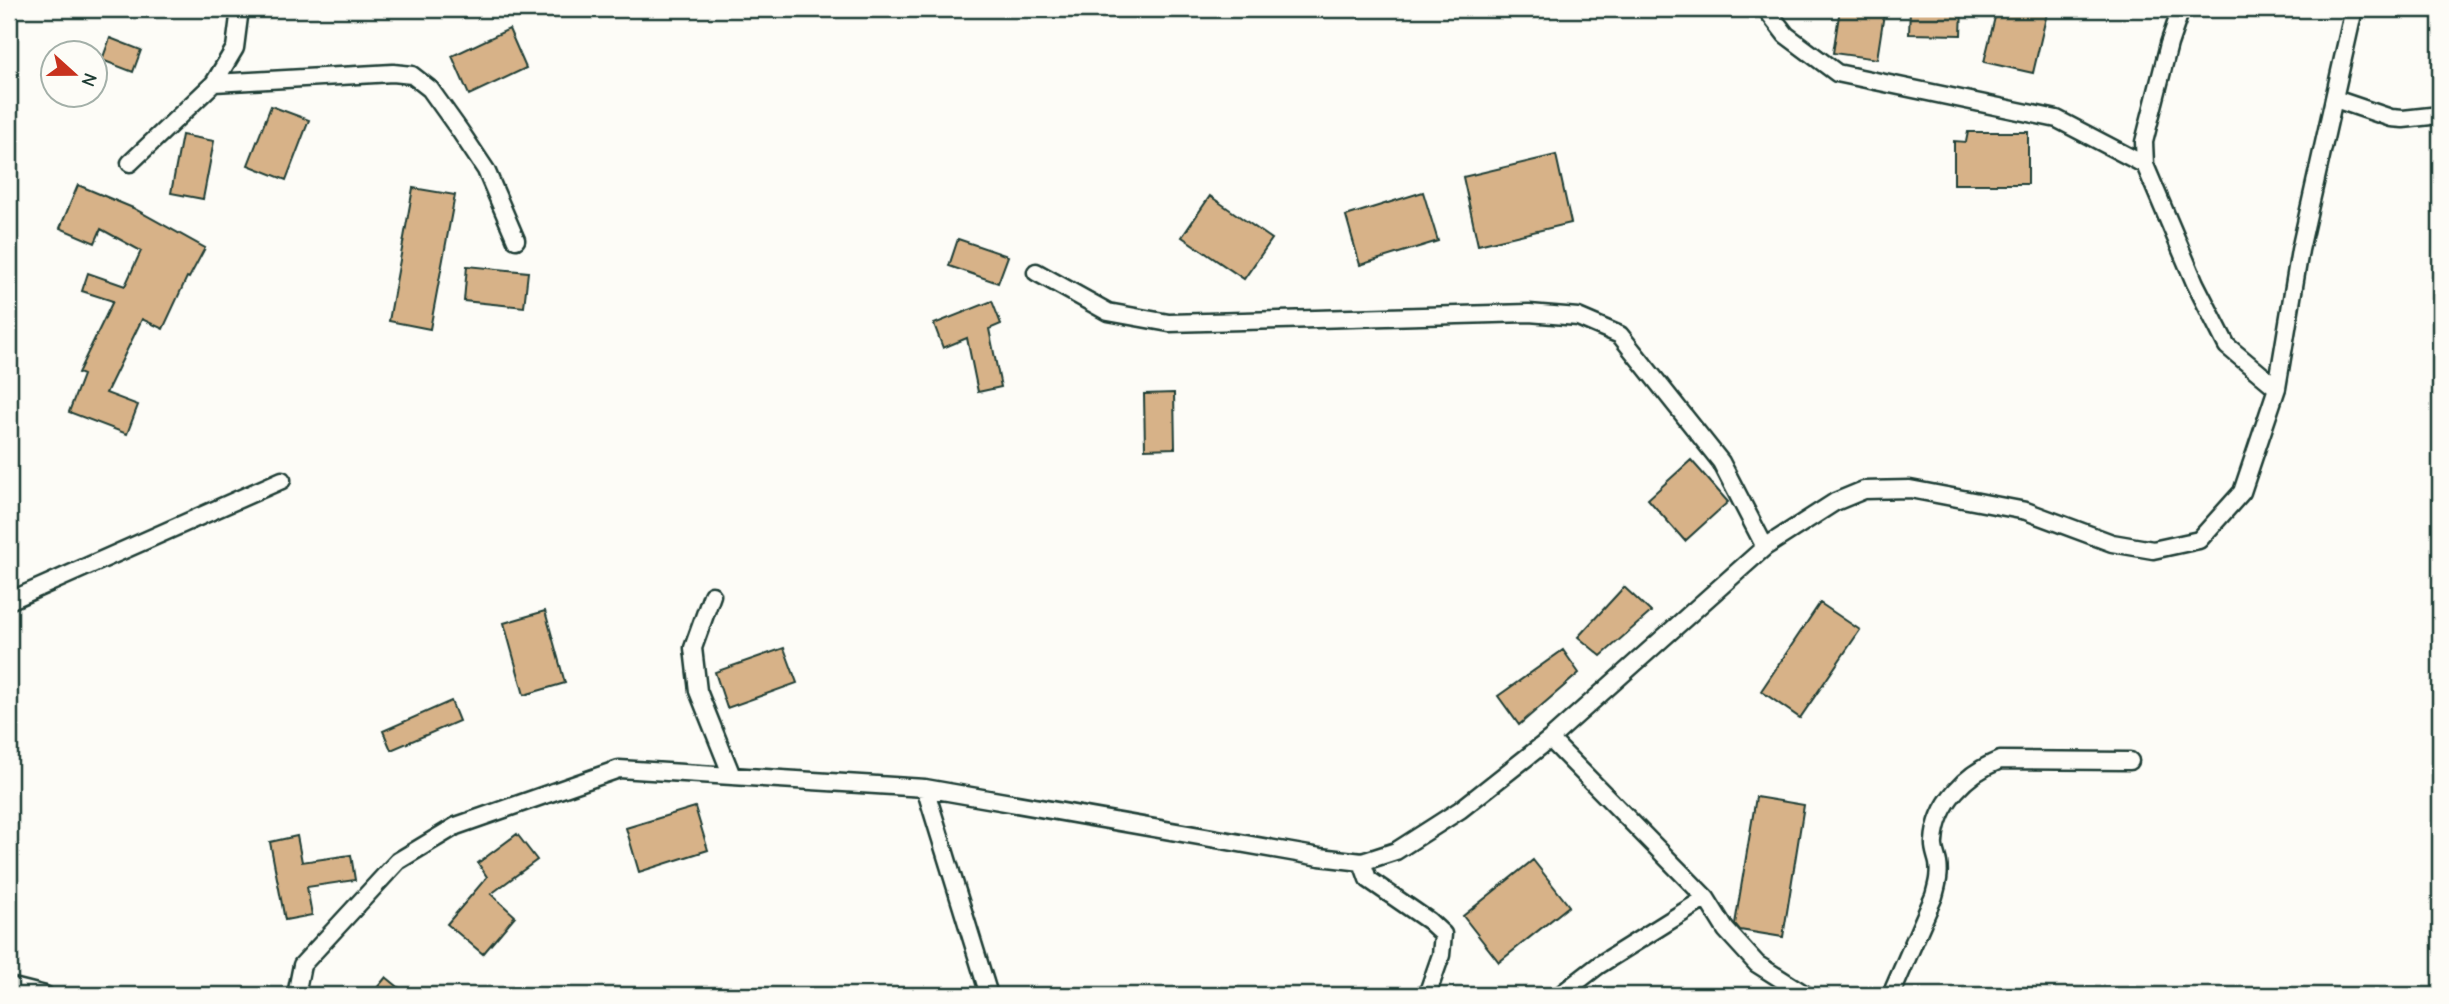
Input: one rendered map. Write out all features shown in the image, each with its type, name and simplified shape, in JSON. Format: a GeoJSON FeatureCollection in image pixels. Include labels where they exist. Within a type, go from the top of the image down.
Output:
{"type":"FeatureCollection","features":[{"type":"Feature","properties":{"kind":"street"},"geometry":{"type":"LineString","coordinates":[[130,163],[214,83],[235,48],[240,9]]}},
{"type":"Feature","properties":{"kind":"street"},"geometry":{"type":"LineString","coordinates":[[1766,9],[1786,35],[1837,73],[2057,118],[2146,165]]}},
{"type":"Feature","properties":{"kind":"street"},"geometry":{"type":"LineString","coordinates":[[2181,9],[2169,44],[2144,142],[2146,165],[2195,282],[2227,346],[2277,388]]}},
{"type":"Feature","properties":{"kind":"street"},"geometry":{"type":"LineString","coordinates":[[296,995],[302,965],[398,862],[456,826],[619,769],[925,788],[1362,862],[1396,851],[1460,810],[1550,739],[1765,547],[1835,502],[1864,490],[1910,489],[2026,511],[2112,543],[2153,550],[2199,540],[2242,492],[2277,388],[2300,250],[2354,9]]}},
{"type":"Feature","properties":{"kind":"street"},"geometry":{"type":"LineString","coordinates":[[214,83],[393,73],[412,75],[430,89],[486,170],[516,240]]}},
{"type":"Feature","properties":{"kind":"street"},"geometry":{"type":"LineString","coordinates":[[2334,99],[2391,118],[2440,115]]}},
{"type":"Feature","properties":{"kind":"street"},"geometry":{"type":"LineString","coordinates":[[1037,272],[1108,313],[1169,323],[1529,313],[1578,317],[1620,335],[1721,462],[1765,547]]}},
{"type":"Feature","properties":{"kind":"street"},"geometry":{"type":"LineString","coordinates":[[9,601],[282,480]]}},
{"type":"Feature","properties":{"kind":"street"},"geometry":{"type":"LineString","coordinates":[[712,595],[693,648],[698,691],[732,776]]}},
{"type":"Feature","properties":{"kind":"street"},"geometry":{"type":"LineString","coordinates":[[1550,739],[1706,898],[1726,930],[1757,964],[1806,995]]}},
{"type":"Feature","properties":{"kind":"street"},"geometry":{"type":"LineString","coordinates":[[1891,995],[1934,896],[1938,879],[1934,843],[1937,827],[1948,799],[1964,783],[1980,768],[2000,760],[2130,761]]}},
{"type":"Feature","properties":{"kind":"street"},"geometry":{"type":"LineString","coordinates":[[925,788],[989,995]]}},
{"type":"Feature","properties":{"kind":"street"},"geometry":{"type":"LineString","coordinates":[[1362,862],[1368,879],[1429,921],[1443,934],[1441,955],[1427,995]]}},
{"type":"Feature","properties":{"kind":"street"},"geometry":{"type":"LineString","coordinates":[[1560,995],[1599,965],[1706,898]]}},
{"type":"Feature","properties":{"kind":"street"},"geometry":{"type":"LineString","coordinates":[[9,986],[45,995]]}},
{"type":"Feature","properties":{"kind":"building"},"geometry":{"type":"Polygon","coordinates":[[[1840,9],[1884,14],[1877,59],[1833,53],[1840,9]]]}},
{"type":"Feature","properties":{"kind":"building"},"geometry":{"type":"Polygon","coordinates":[[[1910,9],[1962,9],[1961,35],[1909,34],[1910,9]]]}},
{"type":"Feature","properties":{"kind":"building"},"geometry":{"type":"Polygon","coordinates":[[[1997,9],[2048,9],[2033,73],[1984,62],[1997,9]]]}},
{"type":"Feature","properties":{"kind":"building"},"geometry":{"type":"Polygon","coordinates":[[[509,29],[526,68],[469,95],[452,56],[509,29]]]}},
{"type":"Feature","properties":{"kind":"building"},"geometry":{"type":"Polygon","coordinates":[[[110,38],[141,50],[133,72],[108,62],[110,38]]]}},
{"type":"Feature","properties":{"kind":"building"},"geometry":{"type":"Polygon","coordinates":[[[271,106],[309,120],[286,180],[248,165],[271,106]]]}},
{"type":"Feature","properties":{"kind":"building"},"geometry":{"type":"Polygon","coordinates":[[[1968,132],[2028,132],[2028,184],[1954,184],[1954,141],[1966,142],[1968,132]]]}},
{"type":"Feature","properties":{"kind":"building"},"geometry":{"type":"Polygon","coordinates":[[[182,135],[214,141],[203,199],[171,193],[182,135]]]}},
{"type":"Feature","properties":{"kind":"building"},"geometry":{"type":"Polygon","coordinates":[[[1556,155],[1571,223],[1478,245],[1463,177],[1556,155]]]}},
{"type":"Feature","properties":{"kind":"building"},"geometry":{"type":"Polygon","coordinates":[[[78,185],[133,208],[205,248],[189,278],[187,277],[163,329],[142,319],[106,393],[138,405],[127,434],[69,412],[83,375],[78,373],[113,301],[82,291],[88,273],[125,286],[141,251],[101,229],[95,243],[60,228],[78,185]]]}},
{"type":"Feature","properties":{"kind":"building"},"geometry":{"type":"Polygon","coordinates":[[[413,188],[455,195],[430,329],[389,321],[413,188]]]}},
{"type":"Feature","properties":{"kind":"building"},"geometry":{"type":"Polygon","coordinates":[[[1423,192],[1438,241],[1360,265],[1346,216],[1423,192]]]}},
{"type":"Feature","properties":{"kind":"building"},"geometry":{"type":"Polygon","coordinates":[[[1210,196],[1272,239],[1244,279],[1182,237],[1210,196]]]}},
{"type":"Feature","properties":{"kind":"building"},"geometry":{"type":"Polygon","coordinates":[[[958,239],[1008,256],[998,283],[949,266],[958,239]]]}},
{"type":"Feature","properties":{"kind":"building"},"geometry":{"type":"Polygon","coordinates":[[[467,266],[528,272],[524,307],[464,301],[467,266]]]}},
{"type":"Feature","properties":{"kind":"building"},"geometry":{"type":"Polygon","coordinates":[[[992,301],[1001,324],[989,329],[1001,387],[978,392],[967,338],[943,348],[934,324],[992,301]]]}},
{"type":"Feature","properties":{"kind":"building"},"geometry":{"type":"Polygon","coordinates":[[[1174,393],[1175,448],[1145,449],[1144,394],[1174,393]]]}},
{"type":"Feature","properties":{"kind":"building"},"geometry":{"type":"Polygon","coordinates":[[[1691,460],[1728,502],[1685,541],[1648,499],[1691,460]]]}},
{"type":"Feature","properties":{"kind":"building"},"geometry":{"type":"Polygon","coordinates":[[[1624,587],[1651,612],[1601,656],[1578,637],[1624,587]]]}},
{"type":"Feature","properties":{"kind":"building"},"geometry":{"type":"Polygon","coordinates":[[[1820,603],[1860,630],[1800,718],[1761,691],[1820,603]]]}},
{"type":"Feature","properties":{"kind":"building"},"geometry":{"type":"Polygon","coordinates":[[[545,611],[565,683],[524,695],[504,623],[545,611]]]}},
{"type":"Feature","properties":{"kind":"building"},"geometry":{"type":"Polygon","coordinates":[[[784,648],[797,683],[727,708],[715,672],[784,648]]]}},
{"type":"Feature","properties":{"kind":"building"},"geometry":{"type":"Polygon","coordinates":[[[1563,650],[1579,673],[1519,725],[1498,696],[1563,650]]]}},
{"type":"Feature","properties":{"kind":"building"},"geometry":{"type":"Polygon","coordinates":[[[451,701],[459,721],[391,750],[383,731],[451,701]]]}},
{"type":"Feature","properties":{"kind":"building"},"geometry":{"type":"Polygon","coordinates":[[[1756,797],[1804,805],[1783,937],[1740,930],[1735,924],[1756,797]]]}},
{"type":"Feature","properties":{"kind":"building"},"geometry":{"type":"Polygon","coordinates":[[[695,807],[708,850],[639,872],[626,828],[695,807]]]}},
{"type":"Feature","properties":{"kind":"building"},"geometry":{"type":"Polygon","coordinates":[[[517,834],[537,860],[491,894],[515,916],[483,954],[447,924],[487,877],[478,863],[517,834]]]}},
{"type":"Feature","properties":{"kind":"building"},"geometry":{"type":"Polygon","coordinates":[[[297,836],[302,862],[351,855],[355,880],[307,887],[312,915],[285,920],[270,842],[297,836]]]}},
{"type":"Feature","properties":{"kind":"building"},"geometry":{"type":"Polygon","coordinates":[[[1533,860],[1569,906],[1499,962],[1463,916],[1533,860]]]}},
{"type":"Feature","properties":{"kind":"building"},"geometry":{"type":"Polygon","coordinates":[[[386,977],[408,995],[371,995],[386,977]]]}}]}
